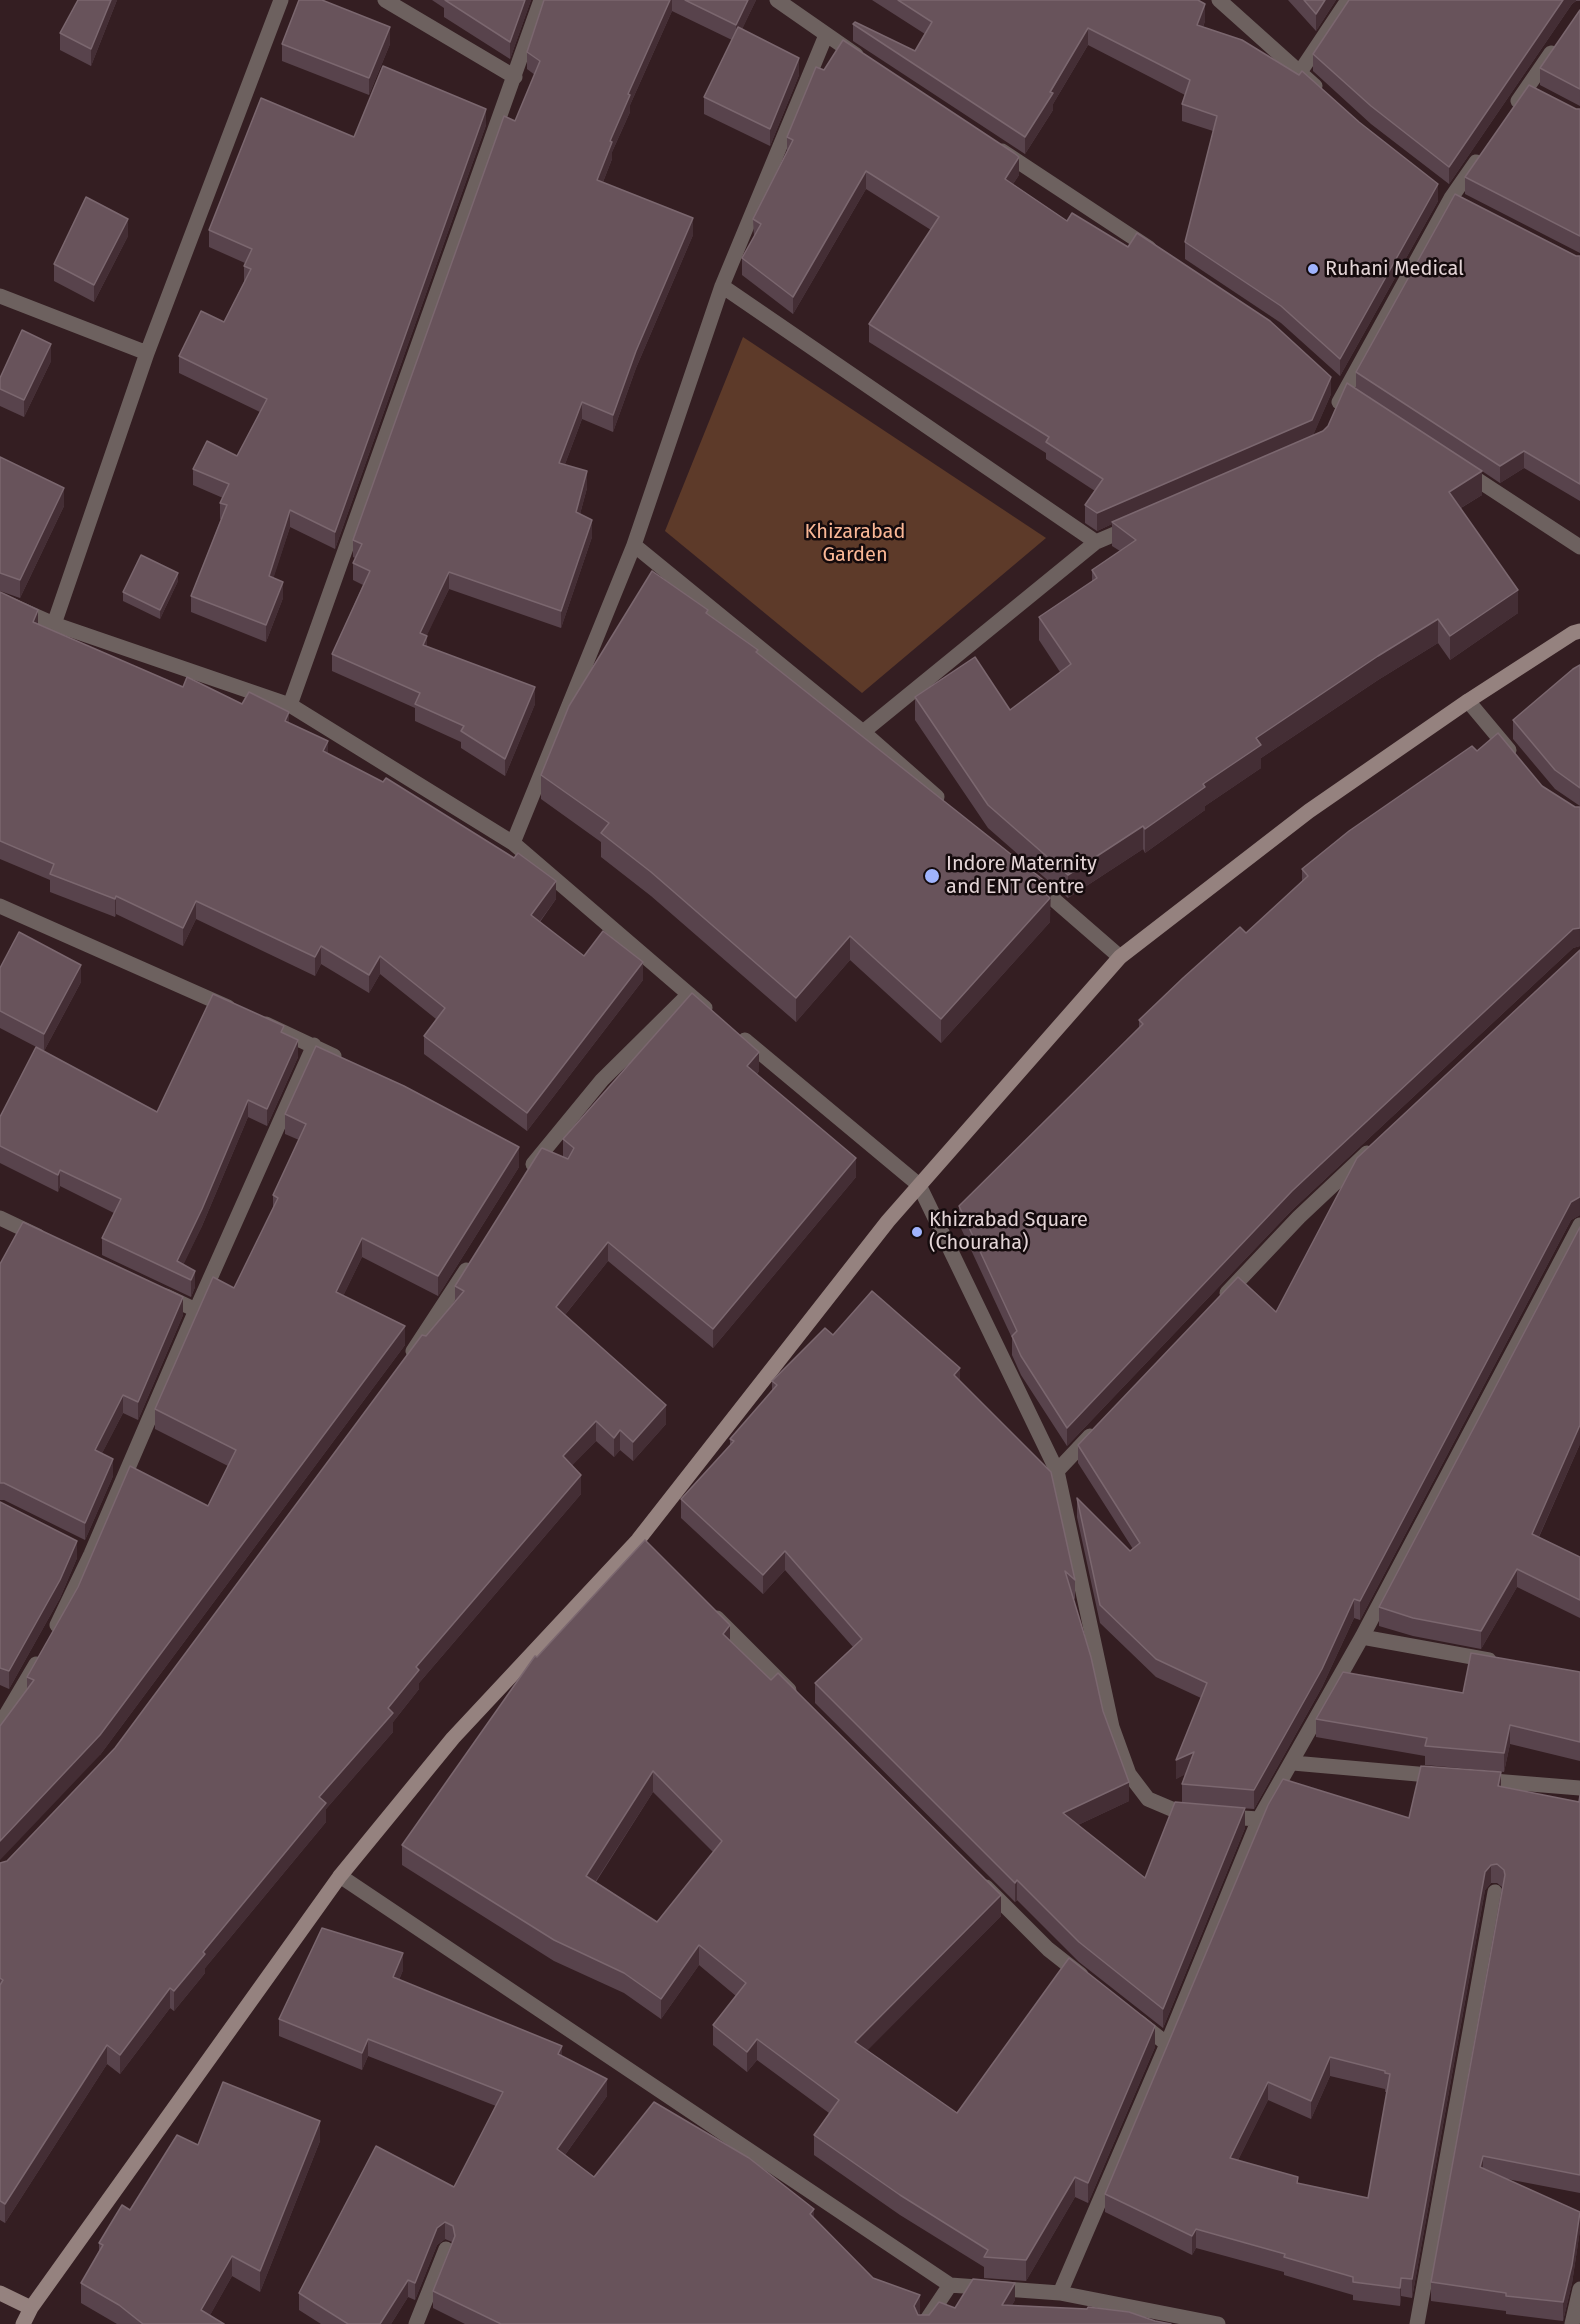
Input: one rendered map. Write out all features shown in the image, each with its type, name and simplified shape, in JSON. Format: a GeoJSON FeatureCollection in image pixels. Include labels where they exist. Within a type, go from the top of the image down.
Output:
{"type":"FeatureCollection","features":[{"type":"Feature","properties":{"kind":"main road"},"geometry":{"type":"LineString","coordinates":[[23,2324],[31,2308],[340,1876],[453,1738],[642,1544],[919,1185],[1120,957],[1309,811],[1468,701],[1573,633],[1580,631]]}},
{"type":"Feature","properties":{"kind":"main road"},"geometry":{"type":"LineString","coordinates":[[0,2293],[31,2308]]}},
{"type":"Feature","properties":{"kind":"street"},"geometry":{"type":"LineString","coordinates":[[54,624],[147,353],[281,0]]}},
{"type":"Feature","properties":{"kind":"street"},"geometry":{"type":"LineString","coordinates":[[385,0],[515,77]]}},
{"type":"Feature","properties":{"kind":"street"},"geometry":{"type":"LineString","coordinates":[[290,705],[541,0]]}},
{"type":"Feature","properties":{"kind":"street"},"geometry":{"type":"LineString","coordinates":[[777,0],[866,62]]}},
{"type":"Feature","properties":{"kind":"street"},"geometry":{"type":"LineString","coordinates":[[1219,0],[1324,94]]}},
{"type":"Feature","properties":{"kind":"street"},"geometry":{"type":"LineString","coordinates":[[1300,72],[1348,0]]}},
{"type":"Feature","properties":{"kind":"street"},"geometry":{"type":"LineString","coordinates":[[513,843],[634,545],[722,286],[826,36]]}},
{"type":"Feature","properties":{"kind":"street"},"geometry":{"type":"LineString","coordinates":[[1507,117],[1560,40]]}},
{"type":"Feature","properties":{"kind":"street"},"geometry":{"type":"LineString","coordinates":[[1526,90],[1544,99]]}},
{"type":"Feature","properties":{"kind":"street"},"geometry":{"type":"LineString","coordinates":[[986,140],[1166,258]]}},
{"type":"Feature","properties":{"kind":"street"},"geometry":{"type":"LineString","coordinates":[[1334,413],[1451,198],[1482,153]]}},
{"type":"Feature","properties":{"kind":"street"},"geometry":{"type":"LineString","coordinates":[[722,286],[1096,542]]}},
{"type":"Feature","properties":{"kind":"street"},"geometry":{"type":"LineString","coordinates":[[0,296],[147,353]]}},
{"type":"Feature","properties":{"kind":"street"},"geometry":{"type":"LineString","coordinates":[[1452,463],[1580,547]]}},
{"type":"Feature","properties":{"kind":"street"},"geometry":{"type":"LineString","coordinates":[[863,732],[1096,542],[1139,524]]}},
{"type":"Feature","properties":{"kind":"street"},"geometry":{"type":"LineString","coordinates":[[634,545],[863,732],[952,810]]}},
{"type":"Feature","properties":{"kind":"street"},"geometry":{"type":"LineString","coordinates":[[0,600],[54,624],[290,705],[513,843],[716,1017]]}},
{"type":"Feature","properties":{"kind":"street"},"geometry":{"type":"LineString","coordinates":[[1468,701],[1519,762]]}},
{"type":"Feature","properties":{"kind":"street"},"geometry":{"type":"LineString","coordinates":[[1023,872],[1120,957]]}},
{"type":"Feature","properties":{"kind":"street"},"geometry":{"type":"LineString","coordinates":[[0,906],[315,1045],[346,1062]]}},
{"type":"Feature","properties":{"kind":"street"},"geometry":{"type":"LineString","coordinates":[[528,1164],[602,1080],[689,994]]}},
{"type":"Feature","properties":{"kind":"street"},"geometry":{"type":"LineString","coordinates":[[735,1032],[919,1185],[1057,1471],[1112,1727],[1129,1774],[1148,1799],[1181,1813],[1259,1819]]}},
{"type":"Feature","properties":{"kind":"street"},"geometry":{"type":"LineString","coordinates":[[0,1725],[45,1647],[315,1045]]}},
{"type":"Feature","properties":{"kind":"street"},"geometry":{"type":"LineString","coordinates":[[1218,1302],[1299,1217],[1376,1145]]}},
{"type":"Feature","properties":{"kind":"street"},"geometry":{"type":"LineString","coordinates":[[0,1218],[52,1242]]}},
{"type":"Feature","properties":{"kind":"street"},"geometry":{"type":"LineString","coordinates":[[1059,2293],[1167,2044],[1259,1819],[1293,1763],[1362,1637],[1580,1225]]}},
{"type":"Feature","properties":{"kind":"street"},"geometry":{"type":"LineString","coordinates":[[403,1365],[472,1260]]}},
{"type":"Feature","properties":{"kind":"street"},"geometry":{"type":"LineString","coordinates":[[155,1291],[196,1310]]}},
{"type":"Feature","properties":{"kind":"street"},"geometry":{"type":"LineString","coordinates":[[1057,1471],[1097,1429]]}},
{"type":"Feature","properties":{"kind":"street"},"geometry":{"type":"LineString","coordinates":[[705,1606],[797,1698]]}},
{"type":"Feature","properties":{"kind":"street"},"geometry":{"type":"LineString","coordinates":[[1362,1637],[1500,1662]]}},
{"type":"Feature","properties":{"kind":"street"},"geometry":{"type":"LineString","coordinates":[[1293,1763],[1580,1788]]}},
{"type":"Feature","properties":{"kind":"street"},"geometry":{"type":"LineString","coordinates":[[973,1873],[1048,1948],[1094,1985]]}},
{"type":"Feature","properties":{"kind":"street"},"geometry":{"type":"LineString","coordinates":[[340,1876],[950,2285],[1059,2293],[1218,2324]]}},
{"type":"Feature","properties":{"kind":"street"},"geometry":{"type":"LineString","coordinates":[[1417,2324],[1495,1892]]}},
{"type":"Feature","properties":{"kind":"street"},"geometry":{"type":"LineString","coordinates":[[1130,2014],[1167,2044]]}},
{"type":"Feature","properties":{"kind":"street"},"geometry":{"type":"LineString","coordinates":[[416,2324],[446,2249]]}},
{"type":"Feature","properties":{"kind":"street"},"geometry":{"type":"LineString","coordinates":[[924,2324],[950,2285]]}},
{"type":"Feature","properties":{"kind":"street"},"geometry":{"type":"LineString","coordinates":[[1572,2324],[1580,2289]]}},
{"type":"Feature","properties":{"kind":"green space","name":"Khizarabad Garden"},"geometry":{"type":"Polygon","coordinates":[[[743,337],[1046,538],[862,693],[665,531],[743,337]]]}},
{"type":"Feature","properties":{"kind":"building"},"geometry":{"type":"Polygon","coordinates":[[[78,0],[111,0],[91,49],[60,33],[78,0]]]}},
{"type":"Feature","properties":{"kind":"building"},"geometry":{"type":"Polygon","coordinates":[[[299,0],[322,0],[390,27],[369,78],[282,44],[299,0]]]}},
{"type":"Feature","properties":{"kind":"building"},"geometry":{"type":"Polygon","coordinates":[[[445,0],[525,0],[510,42],[445,0]]]}},
{"type":"Feature","properties":{"kind":"building"},"geometry":{"type":"Polygon","coordinates":[[[544,0],[670,0],[628,94],[630,95],[610,141],[612,142],[597,180],[693,218],[636,351],[613,415],[582,402],[559,463],[587,471],[576,512],[592,520],[561,611],[449,572],[420,633],[427,636],[423,645],[535,687],[505,759],[461,731],[464,726],[415,704],[420,693],[332,654],[370,571],[353,563],[362,544],[353,540],[504,116],[515,121],[540,61],[527,52],[544,0]]]}},
{"type":"Feature","properties":{"kind":"building"},"geometry":{"type":"Polygon","coordinates":[[[685,0],[748,0],[736,25],[685,0]]]}},
{"type":"Feature","properties":{"kind":"building"},"geometry":{"type":"Polygon","coordinates":[[[898,0],[1198,0],[1205,4],[1197,25],[1242,40],[1299,75],[1302,71],[1359,122],[1438,184],[1340,359],[1281,306],[1185,242],[1217,116],[1182,104],[1190,80],[1088,28],[1050,92],[1053,93],[1025,137],[853,24],[855,22],[915,51],[932,22],[898,0]]]}},
{"type":"Feature","properties":{"kind":"building"},"geometry":{"type":"Polygon","coordinates":[[[1304,0],[1325,0],[1316,14],[1304,0]]]}},
{"type":"Feature","properties":{"kind":"building"},"geometry":{"type":"Polygon","coordinates":[[[1349,0],[1563,0],[1449,167],[1371,106],[1313,54],[1349,0]]]}},
{"type":"Feature","properties":{"kind":"building"},"geometry":{"type":"Polygon","coordinates":[[[1580,10],[1580,89],[1540,68],[1580,10]]]}},
{"type":"Feature","properties":{"kind":"building"},"geometry":{"type":"Polygon","coordinates":[[[738,27],[799,58],[770,129],[704,97],[738,27]]]}},
{"type":"Feature","properties":{"kind":"building"},"geometry":{"type":"Polygon","coordinates":[[[843,40],[1019,157],[1005,179],[1067,221],[1072,213],[1128,247],[1137,233],[1270,321],[1331,377],[1312,420],[1097,513],[1085,505],[1103,479],[1046,442],[1049,437],[869,324],[939,217],[866,171],[793,297],[742,258],[761,224],[753,219],[793,140],[787,137],[816,67],[824,70],[843,40]]]}},
{"type":"Feature","properties":{"kind":"building"},"geometry":{"type":"Polygon","coordinates":[[[383,66],[486,109],[335,532],[290,510],[269,576],[283,582],[266,625],[191,596],[227,505],[220,503],[229,484],[193,469],[207,441],[237,456],[267,399],[179,356],[201,311],[224,322],[251,269],[244,266],[252,249],[209,230],[261,98],[354,137],[383,66]]]}},
{"type":"Feature","properties":{"kind":"building"},"geometry":{"type":"Polygon","coordinates":[[[1529,85],[1580,109],[1580,236],[1465,177],[1529,85]]]}},
{"type":"Feature","properties":{"kind":"building"},"geometry":{"type":"Polygon","coordinates":[[[1455,194],[1580,256],[1580,484],[1524,451],[1500,466],[1356,372],[1455,194]]]}},
{"type":"Feature","properties":{"kind":"building"},"geometry":{"type":"Polygon","coordinates":[[[86,197],[128,219],[94,285],[54,264],[86,197]]]}},
{"type":"Feature","properties":{"kind":"building"},"geometry":{"type":"Polygon","coordinates":[[[22,330],[51,344],[24,400],[0,389],[0,378],[22,330]]]}},
{"type":"Feature","properties":{"kind":"building"},"geometry":{"type":"Polygon","coordinates":[[[1347,383],[1482,471],[1449,492],[1518,590],[1450,636],[1438,619],[1378,656],[1256,738],[1261,745],[1203,784],[1205,787],[1145,829],[1143,826],[1068,875],[988,805],[915,697],[975,657],[1010,710],[1071,664],[1039,617],[1097,578],[1092,570],[1136,540],[1112,522],[1323,431],[1328,426],[1347,383]]]}},
{"type":"Feature","properties":{"kind":"building"},"geometry":{"type":"Polygon","coordinates":[[[0,457],[64,488],[20,580],[0,573],[0,457]]]}},
{"type":"Feature","properties":{"kind":"building"},"geometry":{"type":"Polygon","coordinates":[[[141,555],[178,573],[160,610],[123,592],[141,555]]]}},
{"type":"Feature","properties":{"kind":"building"},"geometry":{"type":"Polygon","coordinates":[[[652,571],[708,610],[706,613],[758,650],[756,652],[1051,886],[1042,891],[1050,898],[941,1019],[850,936],[796,998],[651,872],[601,833],[609,823],[541,775],[569,706],[652,571]]]}},
{"type":"Feature","properties":{"kind":"building"},"geometry":{"type":"Polygon","coordinates":[[[0,592],[38,610],[33,622],[183,687],[187,677],[242,704],[249,692],[289,712],[285,721],[328,741],[323,751],[383,782],[386,778],[514,858],[518,853],[556,881],[531,915],[584,956],[603,931],[643,962],[527,1113],[424,1036],[445,1008],[380,956],[369,975],[321,946],[315,957],[196,901],[183,928],[116,896],[115,899],[50,874],[54,864],[0,841],[0,592]]]}},
{"type":"Feature","properties":{"kind":"building"},"geometry":{"type":"Polygon","coordinates":[[[1580,665],[1580,788],[1555,770],[1513,720],[1580,665]]]}},
{"type":"Feature","properties":{"kind":"building"},"geometry":{"type":"Polygon","coordinates":[[[1498,733],[1542,786],[1575,807],[1580,807],[1580,928],[1573,929],[1292,1191],[1067,1428],[1021,1356],[1012,1336],[1017,1331],[959,1206],[1143,1024],[1139,1020],[1183,978],[1240,927],[1246,933],[1308,876],[1302,869],[1349,831],[1472,746],[1477,751],[1498,733]]]}},
{"type":"Feature","properties":{"kind":"building"},"geometry":{"type":"Polygon","coordinates":[[[19,932],[81,965],[44,1034],[0,1011],[0,968],[19,932]]]}},
{"type":"Feature","properties":{"kind":"building"},"geometry":{"type":"Polygon","coordinates":[[[1580,950],[1580,1197],[1571,1202],[1360,1601],[1354,1599],[1322,1669],[1254,1790],[1182,1784],[1194,1752],[1176,1760],[1207,1683],[1156,1659],[1100,1605],[1077,1498],[1130,1551],[1140,1543],[1078,1445],[1238,1277],[1276,1312],[1357,1158],[1580,950]]]}},
{"type":"Feature","properties":{"kind":"building"},"geometry":{"type":"Polygon","coordinates":[[[692,993],[759,1052],[747,1066],[856,1158],[713,1329],[608,1242],[556,1307],[666,1405],[633,1442],[620,1430],[614,1438],[596,1421],[563,1456],[581,1475],[416,1667],[419,1670],[388,1708],[393,1713],[319,1797],[326,1803],[203,1952],[205,1954],[174,1991],[170,1988],[120,2055],[107,2045],[5,2204],[0,2201],[0,1985],[3,1980],[0,1978],[0,1863],[7,1861],[115,1748],[422,1335],[426,1336],[464,1291],[455,1286],[541,1149],[568,1159],[574,1148],[563,1139],[692,993]]]}},
{"type":"Feature","properties":{"kind":"building"},"geometry":{"type":"Polygon","coordinates":[[[213,994],[284,1026],[281,1032],[298,1040],[267,1109],[248,1100],[202,1209],[177,1261],[195,1271],[191,1280],[102,1238],[121,1199],[60,1170],[58,1175],[0,1146],[0,1117],[36,1047],[157,1112],[213,994]]]}},
{"type":"Feature","properties":{"kind":"building"},"geometry":{"type":"Polygon","coordinates":[[[316,1046],[404,1086],[519,1147],[438,1276],[362,1238],[336,1292],[405,1326],[100,1735],[0,1841],[0,1726],[34,1680],[27,1677],[78,1587],[130,1466],[208,1506],[236,1450],[155,1409],[213,1277],[234,1288],[278,1198],[273,1195],[306,1124],[285,1114],[316,1046]]]}},
{"type":"Feature","properties":{"kind":"building"},"geometry":{"type":"Polygon","coordinates":[[[23,1222],[183,1297],[138,1402],[123,1395],[95,1450],[113,1459],[85,1523],[0,1483],[0,1264],[23,1222]]]}},
{"type":"Feature","properties":{"kind":"building"},"geometry":{"type":"Polygon","coordinates":[[[1580,1227],[1580,1425],[1532,1534],[1580,1557],[1580,1600],[1517,1569],[1481,1631],[1413,1618],[1379,1607],[1580,1227]]]}},
{"type":"Feature","properties":{"kind":"building"},"geometry":{"type":"Polygon","coordinates":[[[872,1291],[960,1368],[954,1375],[1051,1472],[1075,1580],[1065,1571],[1091,1657],[1103,1711],[1129,1782],[1063,1813],[1145,1878],[1175,1802],[1245,1808],[1163,2009],[1079,1942],[1017,1880],[1015,1883],[815,1683],[862,1639],[785,1551],[763,1575],[681,1499],[734,1441],[730,1439],[777,1385],[772,1381],[825,1328],[833,1335],[872,1291]]]}},
{"type":"Feature","properties":{"kind":"building"},"geometry":{"type":"Polygon","coordinates":[[[0,1502],[77,1541],[60,1580],[9,1671],[0,1668],[0,1502]]]}},
{"type":"Feature","properties":{"kind":"building"},"geometry":{"type":"Polygon","coordinates":[[[645,1540],[730,1625],[723,1634],[771,1680],[778,1673],[1001,1895],[855,2042],[957,2113],[1069,1958],[1155,2026],[1088,2183],[1075,2177],[1026,2260],[984,2257],[988,2250],[900,2195],[814,2135],[839,2100],[757,2039],[747,2052],[713,2025],[746,1983],[699,1945],[661,1999],[624,1973],[554,1940],[402,1845],[535,1656],[537,1657],[645,1540]],[[653,1771],[586,1876],[657,1922],[722,1841],[653,1771]]]}},
{"type":"Feature","properties":{"kind":"building"},"geometry":{"type":"Polygon","coordinates":[[[1471,1653],[1580,1672],[1580,1742],[1510,1725],[1504,1753],[1425,1746],[1427,1738],[1316,1719],[1343,1672],[1463,1693],[1471,1653]]]}},
{"type":"Feature","properties":{"kind":"building"},"geometry":{"type":"Polygon","coordinates":[[[1421,1766],[1501,1772],[1498,1786],[1579,1802],[1580,1795],[1580,2175],[1483,2156],[1480,2167],[1580,2212],[1572,2265],[1563,2302],[1506,2296],[1506,2293],[1431,2282],[1505,1875],[1504,1870],[1497,1864],[1491,1865],[1485,1872],[1412,2279],[1401,2278],[1400,2288],[1353,2282],[1353,2277],[1284,2257],[1285,2254],[1196,2229],[1192,2236],[1105,2194],[1268,1805],[1283,1779],[1409,1818],[1421,1766]],[[1330,2057],[1311,2101],[1268,2082],[1230,2158],[1298,2177],[1297,2183],[1368,2198],[1390,2074],[1330,2057]]]}},
{"type":"Feature","properties":{"kind":"building"},"geometry":{"type":"Polygon","coordinates":[[[322,1928],[403,1953],[393,1977],[562,2046],[558,2054],[607,2079],[557,2149],[594,2177],[654,2102],[749,2158],[814,2209],[810,2214],[873,2278],[920,2295],[914,2306],[918,2315],[929,2315],[939,2302],[955,2308],[973,2279],[1015,2283],[1002,2305],[1087,2309],[1088,2307],[1129,2312],[1171,2324],[501,2324],[433,2291],[455,2236],[453,2226],[445,2222],[437,2228],[415,2283],[408,2280],[380,2324],[348,2324],[299,2293],[376,2146],[454,2187],[503,2092],[368,2039],[362,2053],[279,2019],[322,1928]]]}},
{"type":"Feature","properties":{"kind":"building"},"geometry":{"type":"Polygon","coordinates":[[[223,2082],[320,2121],[260,2271],[232,2256],[201,2310],[224,2324],[143,2324],[119,2305],[81,2283],[103,2245],[99,2243],[122,2205],[130,2210],[177,2135],[198,2145],[223,2082]]]}},
{"type":"Feature","properties":{"kind":"place","name":"Ruhani Medical"},"geometry":{"type":"Point","coordinates":[1313,269]}},
{"type":"Feature","properties":{"kind":"place","name":"Indore Maternity and ENT Centre"},"geometry":{"type":"Point","coordinates":[932,876]}},
{"type":"Feature","properties":{"kind":"place","name":"Khizrabad Square (Chouraha)"},"geometry":{"type":"Point","coordinates":[917,1232]}}]}
